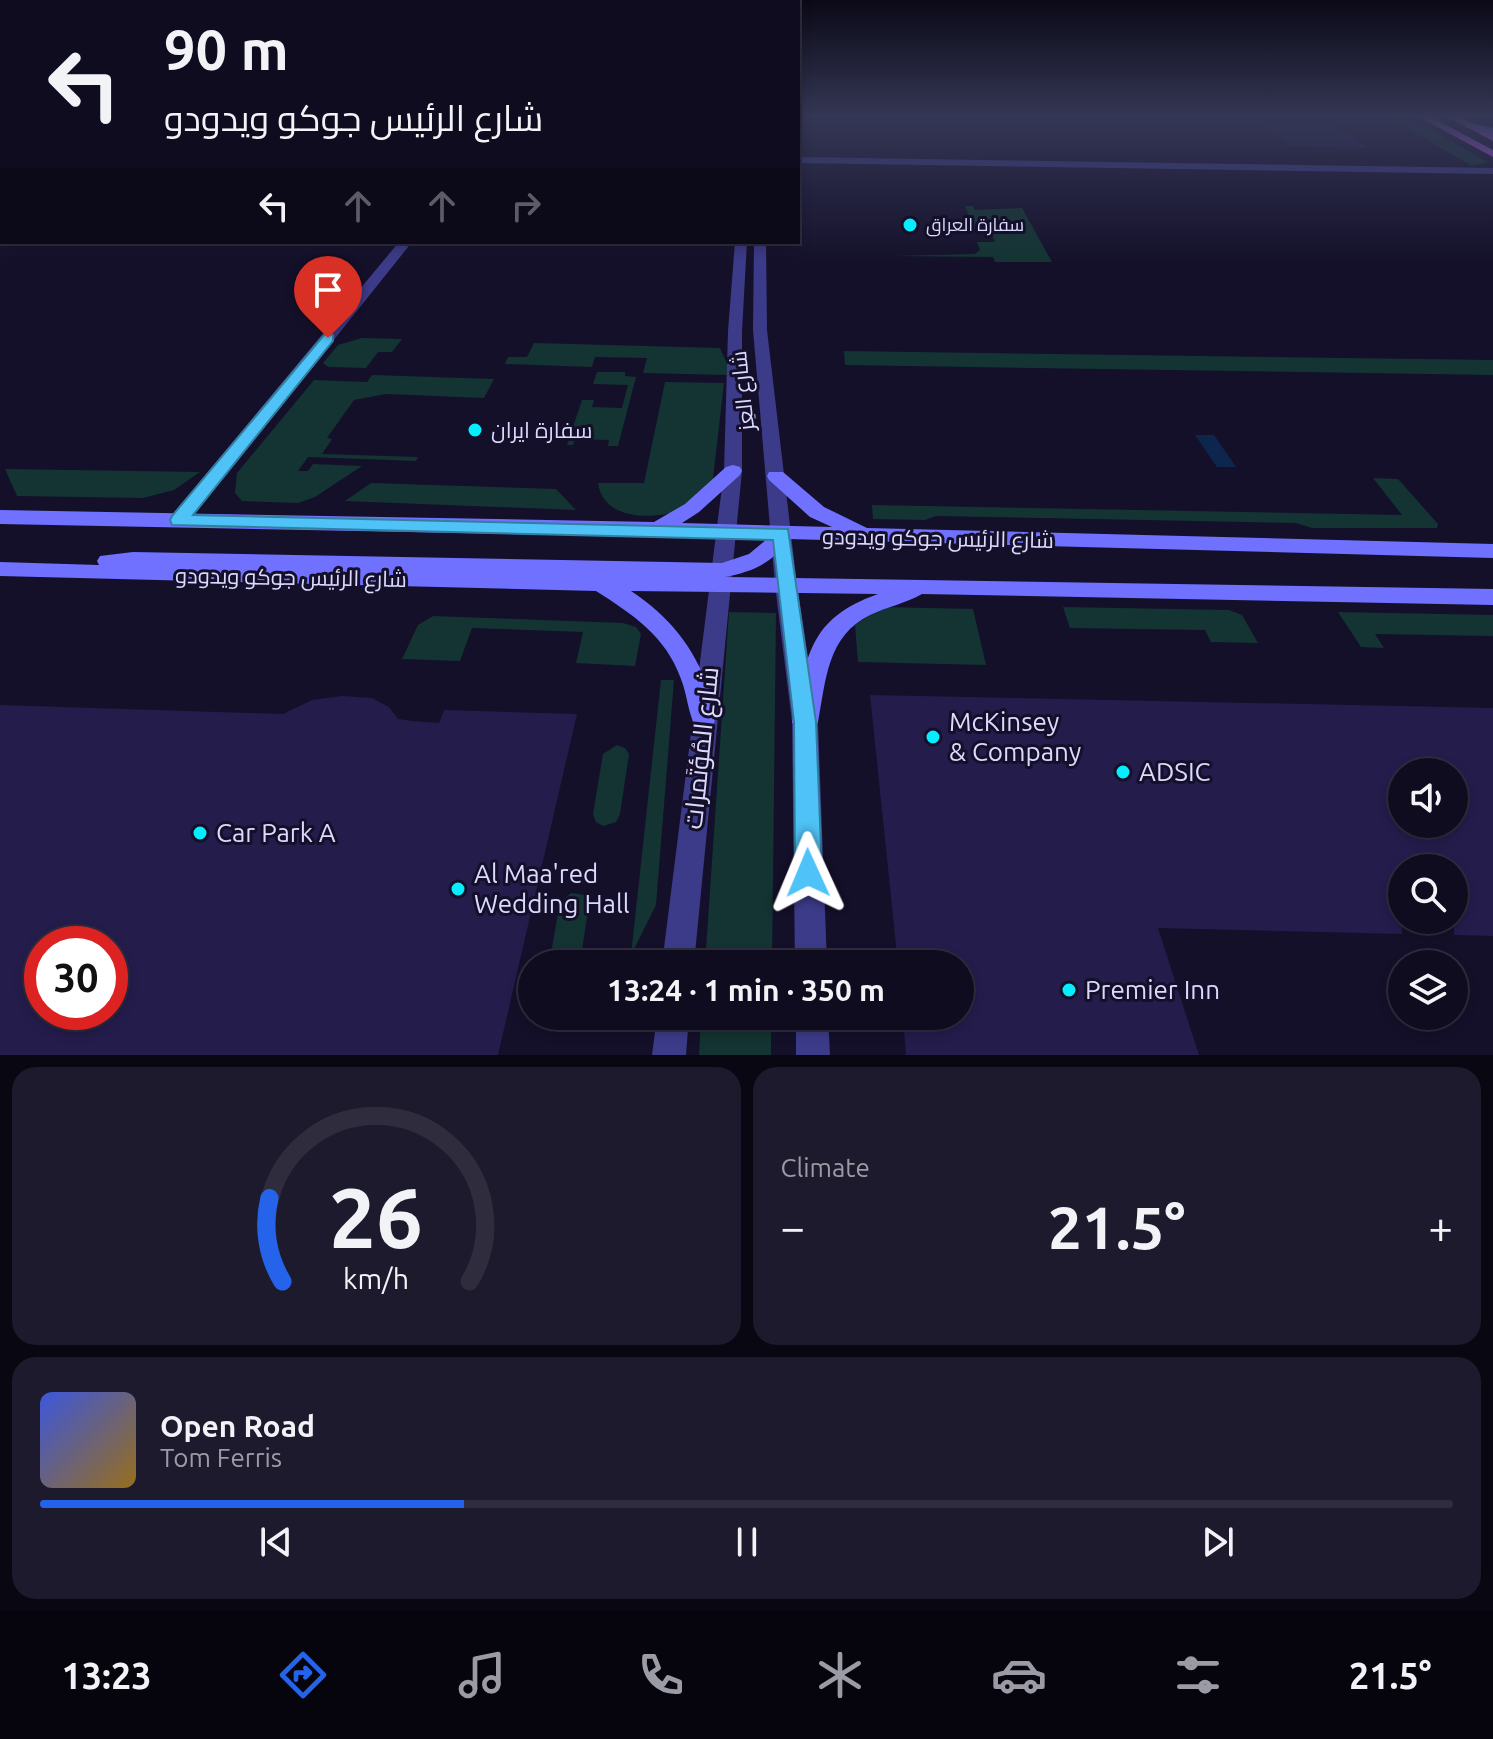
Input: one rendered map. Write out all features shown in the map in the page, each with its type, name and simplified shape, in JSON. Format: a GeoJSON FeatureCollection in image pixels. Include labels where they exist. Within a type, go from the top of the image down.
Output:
{"type":"FeatureCollection","features":[{"type":"Feature","properties":{"kind":"street"},"geometry":{"type":"LineString","coordinates":[[1134,165],[1493,169]]}},
{"type":"Feature","properties":{"kind":"street"},"geometry":{"type":"LineString","coordinates":[[179,520],[404,244]]}},
{"type":"Feature","properties":{"kind":"street","name":"شارع العِز"},"geometry":{"type":"LineString","coordinates":[[727,533],[733,471],[735,331],[741,244]]}},
{"type":"Feature","properties":{"kind":"street","name":"شارع العِز"},"geometry":{"type":"LineString","coordinates":[[760,244],[760,330],[781,534]]}},
{"type":"Feature","properties":{"kind":"street"},"geometry":{"type":"LineString","coordinates":[[658,529],[692,508],[733,471]]}},
{"type":"Feature","properties":{"kind":"street"},"geometry":{"type":"LineString","coordinates":[[776,476],[817,512],[867,536]]}},
{"type":"Feature","properties":{"kind":"street","name":"شارع الرئيس جوكو ويدودو"},"geometry":{"type":"LineString","coordinates":[[0,517],[658,529],[1493,551]]}},
{"type":"Feature","properties":{"kind":"street","name":"شارع المُؤتَمرات"},"geometry":{"type":"LineString","coordinates":[[679,950],[727,533]]}},
{"type":"Feature","properties":{"kind":"street"},"geometry":{"type":"LineString","coordinates":[[56,571],[133,559],[721,578],[760,558],[781,534]]}},
{"type":"Feature","properties":{"kind":"street"},"geometry":{"type":"LineString","coordinates":[[781,534],[805,722],[811,950]]}},
{"type":"Feature","properties":{"kind":"street","name":"شارع الرئيس جوكو ويدودو"},"geometry":{"type":"LineString","coordinates":[[0,569],[601,584],[721,578],[786,585],[1493,597]]}},
{"type":"Feature","properties":{"kind":"street"},"geometry":{"type":"LineString","coordinates":[[601,584],[639,605],[671,635],[693,673],[704,719]]}},
{"type":"Feature","properties":{"kind":"street"},"geometry":{"type":"LineString","coordinates":[[805,722],[822,655],[836,627],[858,612],[924,586]]}},
{"type":"Feature","properties":{"kind":"street"},"geometry":{"type":"LineString","coordinates":[[669,1055],[672,1030]]}},
{"type":"Feature","properties":{"kind":"street"},"geometry":{"type":"LineString","coordinates":[[812,1030],[813,1055]]}},
{"type":"Feature","properties":{"kind":"green space"},"geometry":{"type":"Polygon","coordinates":[[[965,206],[973,206],[975,210],[1022,208],[1052,262],[995,262],[993,257],[892,256],[975,254],[980,250],[977,242],[995,242],[990,230],[975,230],[965,206]]]}},
{"type":"Feature","properties":{"kind":"green space"},"geometry":{"type":"Polygon","coordinates":[[[362,338],[402,339],[392,352],[378,352],[366,368],[328,367],[323,363],[338,345],[362,338]]]}},
{"type":"Feature","properties":{"kind":"green space"},"geometry":{"type":"Polygon","coordinates":[[[534,343],[720,348],[729,368],[728,375],[643,373],[647,358],[595,357],[592,367],[505,364],[508,357],[527,357],[534,343]]]}},
{"type":"Feature","properties":{"kind":"green space"},"geometry":{"type":"Polygon","coordinates":[[[844,351],[1493,360],[1493,375],[845,365],[844,351]]]}},
{"type":"Feature","properties":{"kind":"green space"},"geometry":{"type":"Polygon","coordinates":[[[597,372],[625,372],[625,376],[636,377],[618,446],[608,446],[609,440],[575,439],[573,445],[567,445],[582,400],[594,400],[592,407],[622,408],[628,385],[593,384],[597,372]]]}},
{"type":"Feature","properties":{"kind":"green space"},"geometry":{"type":"Polygon","coordinates":[[[372,375],[494,379],[484,398],[386,394],[354,400],[327,438],[332,439],[322,454],[418,457],[416,461],[308,457],[298,471],[308,471],[313,464],[362,466],[315,497],[298,503],[242,501],[235,493],[237,473],[314,380],[367,382],[372,375]]]}},
{"type":"Feature","properties":{"kind":"green space"},"geometry":{"type":"Polygon","coordinates":[[[665,382],[724,383],[712,487],[691,505],[676,512],[634,515],[610,505],[602,496],[598,483],[644,483],[665,382]]]}},
{"type":"Feature","properties":{"kind":"green space"},"geometry":{"type":"Polygon","coordinates":[[[5,469],[200,472],[174,490],[143,498],[17,496],[5,469]]]}},
{"type":"Feature","properties":{"kind":"green space"},"geometry":{"type":"Polygon","coordinates":[[[1373,478],[1398,479],[1438,524],[1437,528],[1312,528],[1296,523],[936,516],[925,520],[873,519],[872,505],[1402,515],[1373,478]]]}},
{"type":"Feature","properties":{"kind":"green space"},"geometry":{"type":"Polygon","coordinates":[[[371,483],[556,489],[576,510],[345,501],[371,483]]]}},
{"type":"Feature","properties":{"kind":"green space"},"geometry":{"type":"Polygon","coordinates":[[[881,607],[973,609],[986,665],[858,662],[855,625],[881,607]]]}},
{"type":"Feature","properties":{"kind":"green space"},"geometry":{"type":"Polygon","coordinates":[[[1063,607],[1229,610],[1242,615],[1258,643],[1211,642],[1205,630],[1070,628],[1063,607]]]}},
{"type":"Feature","properties":{"kind":"green space"},"geometry":{"type":"Polygon","coordinates":[[[729,612],[776,613],[772,950],[706,950],[729,612]]]}},
{"type":"Feature","properties":{"kind":"green space"},"geometry":{"type":"Polygon","coordinates":[[[1338,612],[1493,615],[1493,636],[1375,634],[1384,648],[1361,647],[1338,612]]]}},
{"type":"Feature","properties":{"kind":"green space"},"geometry":{"type":"Polygon","coordinates":[[[433,616],[623,623],[636,627],[641,634],[635,666],[576,663],[583,632],[472,628],[460,661],[402,659],[418,625],[433,616]]]}},
{"type":"Feature","properties":{"kind":"green space"},"geometry":{"type":"Polygon","coordinates":[[[661,680],[674,680],[656,905],[632,950],[661,680]]]}},
{"type":"Feature","properties":{"kind":"green space"},"geometry":{"type":"Polygon","coordinates":[[[617,745],[629,754],[620,814],[616,822],[603,826],[596,822],[593,814],[603,754],[617,745]]]}},
{"type":"Feature","properties":{"kind":"green space"},"geometry":{"type":"Polygon","coordinates":[[[571,893],[585,895],[589,903],[582,950],[552,950],[560,903],[571,893]]]}},
{"type":"Feature","properties":{"kind":"green space"},"geometry":{"type":"Polygon","coordinates":[[[700,1030],[771,1030],[771,1055],[699,1055],[700,1030]]]}},
{"type":"Feature","properties":{"kind":"water"},"geometry":{"type":"Polygon","coordinates":[[[1195,435],[1214,435],[1236,467],[1217,467],[1195,435]]]}},
{"type":"Feature","properties":{"kind":"building"},"geometry":{"type":"Polygon","coordinates":[[[870,695],[1493,708],[1493,936],[1454,935],[1468,934],[1468,854],[1388,854],[1388,934],[1158,928],[1199,1055],[906,1055],[904,1030],[974,1030],[974,950],[897,950],[870,695]]]}},
{"type":"Feature","properties":{"kind":"building","name":"Car Park A"},"geometry":{"type":"Polygon","coordinates":[[[342,696],[372,698],[389,707],[398,719],[412,721],[439,723],[444,710],[577,714],[522,950],[518,950],[518,969],[498,1055],[0,1055],[0,705],[283,714],[312,700],[342,696]]]}},
{"type":"Feature","properties":{"kind":"place","name":"سفارة العراق"},"geometry":{"type":"Point","coordinates":[910,225]}},
{"type":"Feature","properties":{"kind":"place","name":"سفارة ايران"},"geometry":{"type":"Point","coordinates":[475,430]}},
{"type":"Feature","properties":{"kind":"place","name":"McKinsey & Company"},"geometry":{"type":"Point","coordinates":[933,737]}},
{"type":"Feature","properties":{"kind":"place","name":"ADSIC"},"geometry":{"type":"Point","coordinates":[1123,772]}},
{"type":"Feature","properties":{"kind":"place","name":"Car Park A"},"geometry":{"type":"Point","coordinates":[200,833]}},
{"type":"Feature","properties":{"kind":"place","name":"Al Maa'red Wedding Hall"},"geometry":{"type":"Point","coordinates":[458,889]}},
{"type":"Feature","properties":{"kind":"place","name":"Premier Inn"},"geometry":{"type":"Point","coordinates":[1069,990]}},
{"type":"Feature","properties":{"kind":"route"},"geometry":{"type":"LineString","coordinates":[[328,338],[179,520],[781,534],[805,722],[808,873]]}}]}
